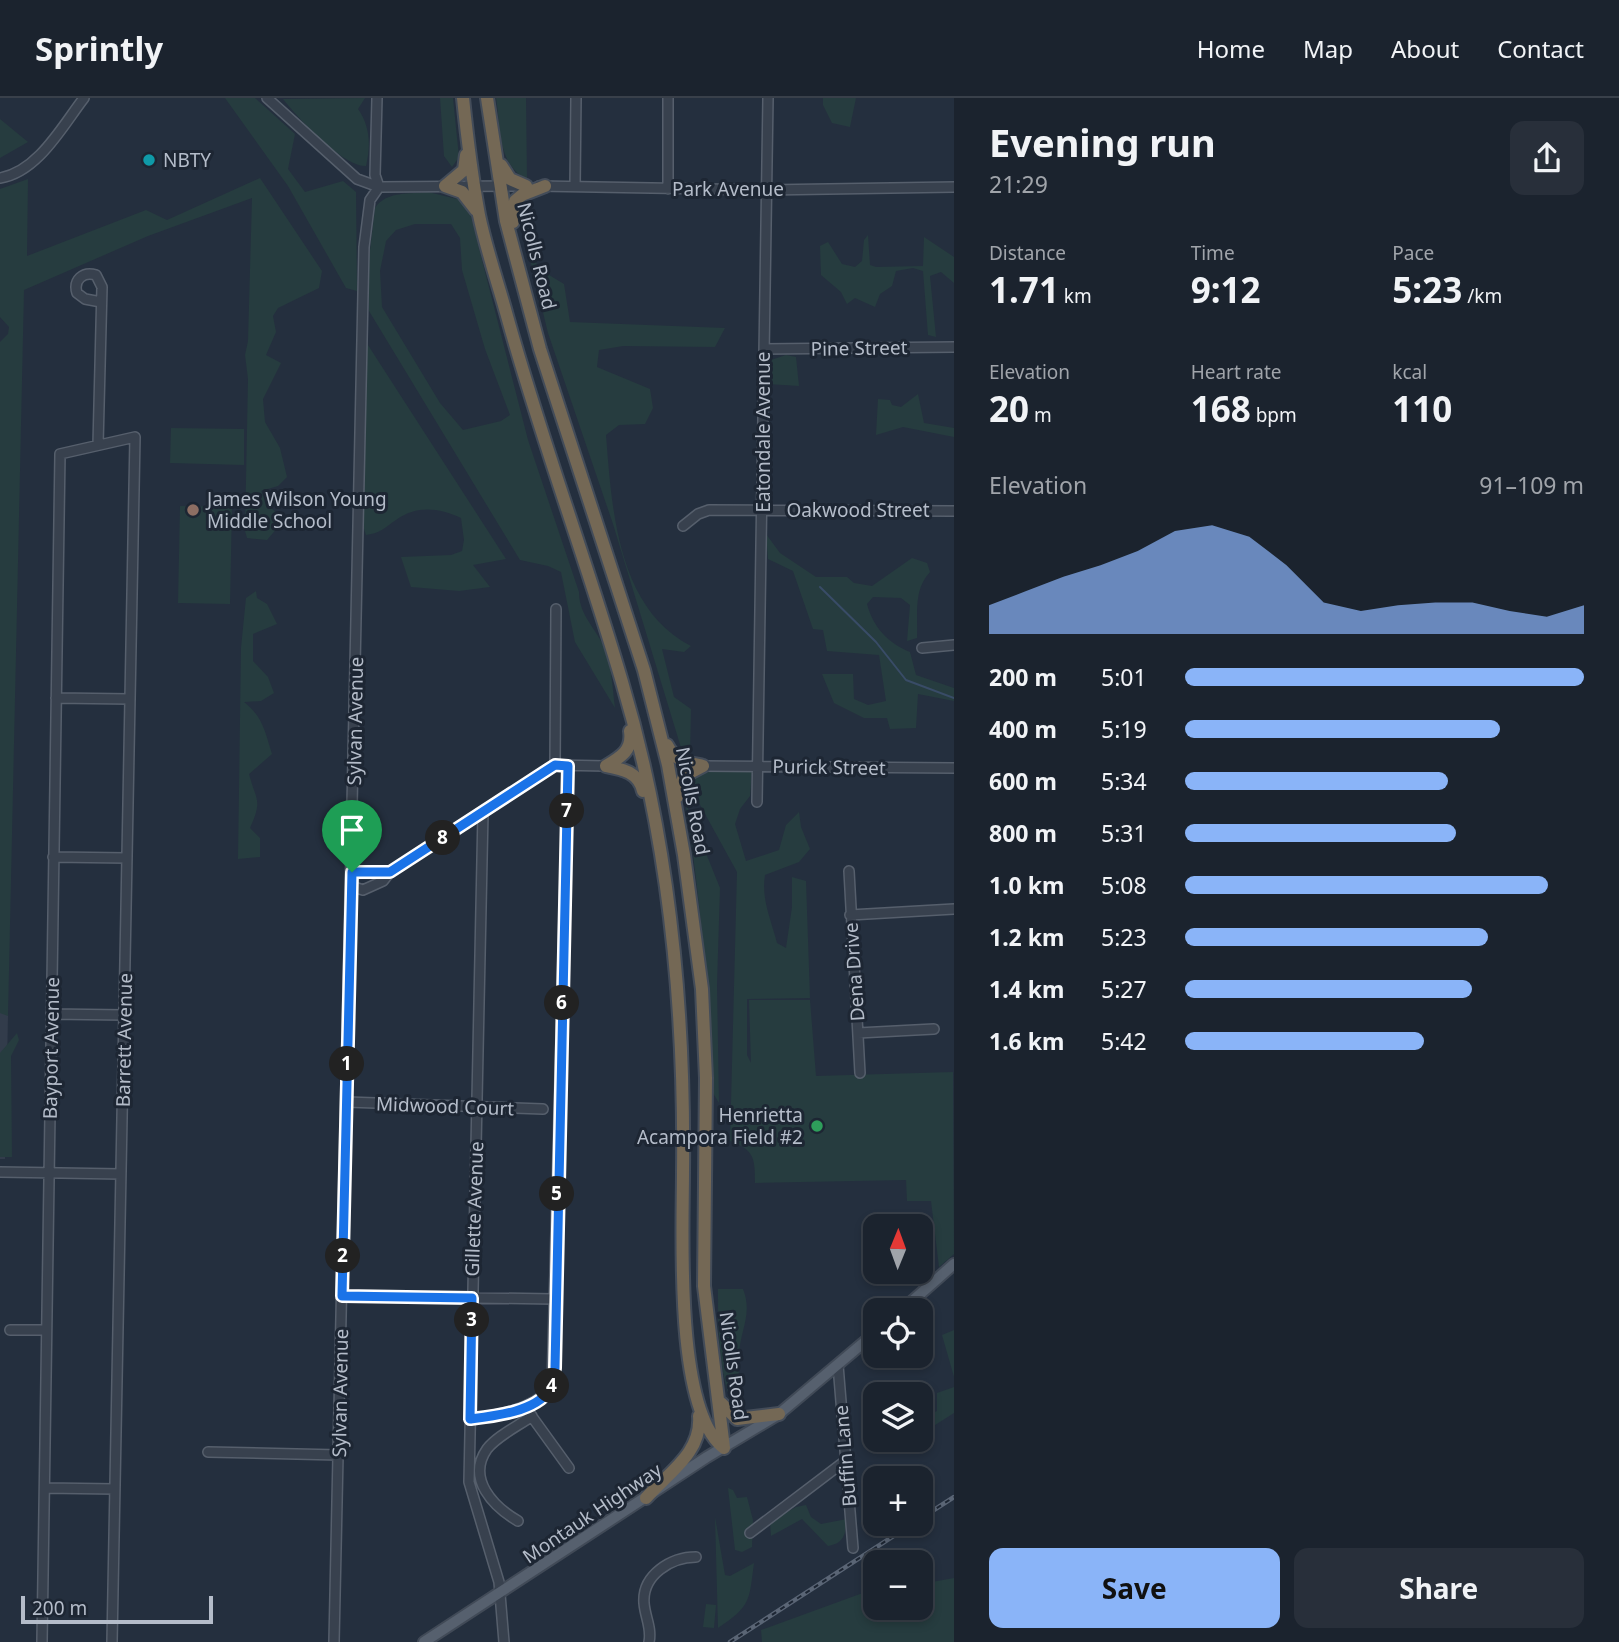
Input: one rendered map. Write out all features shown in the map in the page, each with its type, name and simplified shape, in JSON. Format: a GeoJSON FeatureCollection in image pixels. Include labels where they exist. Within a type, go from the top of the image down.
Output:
{"type":"FeatureCollection","features":[{"type":"Feature","properties":{"kind":"highway","name":"Nicolls Road"},"geometry":{"type":"LineString","coordinates":[[463,98],[480,217],[517,355],[627,700],[652,812],[678,982],[684,1107],[682,1285],[696,1395],[706,1427],[724,1448]]}},
{"type":"Feature","properties":{"kind":"highway","name":"Nicolls Road"},"geometry":{"type":"LineString","coordinates":[[487,98],[506,221],[529,308],[644,670],[679,825],[702,989],[706,1078],[704,1286],[724,1448]]}},
{"type":"Feature","properties":{"kind":"highway"},"geometry":{"type":"LineString","coordinates":[[492,133],[504,172],[515,183],[526,186]]}},
{"type":"Feature","properties":{"kind":"highway"},"geometry":{"type":"LineString","coordinates":[[445,186],[464,170],[467,134]]}},
{"type":"Feature","properties":{"kind":"highway"},"geometry":{"type":"LineString","coordinates":[[445,186],[462,192],[480,217]]}},
{"type":"Feature","properties":{"kind":"highway"},"geometry":{"type":"LineString","coordinates":[[529,308],[512,208],[522,194],[545,186]]}},
{"type":"Feature","properties":{"kind":"highway"},"geometry":{"type":"LineString","coordinates":[[606,766],[621,757],[630,747],[627,700]]}},
{"type":"Feature","properties":{"kind":"highway"},"geometry":{"type":"LineString","coordinates":[[660,732],[672,756],[703,766]]}},
{"type":"Feature","properties":{"kind":"highway"},"geometry":{"type":"LineString","coordinates":[[606,766],[633,774],[642,783],[647,808],[652,812]]}},
{"type":"Feature","properties":{"kind":"highway"},"geometry":{"type":"LineString","coordinates":[[679,825],[677,791],[680,782],[684,776],[703,766]]}},
{"type":"Feature","properties":{"kind":"highway"},"geometry":{"type":"LineString","coordinates":[[646,1498],[691,1451],[696,1442],[699,1423],[696,1395]]}},
{"type":"Feature","properties":{"kind":"highway"},"geometry":{"type":"LineString","coordinates":[[718,1395],[724,1408],[737,1419],[779,1414]]}},
{"type":"Feature","properties":{"kind":"main road"},"geometry":{"type":"LineString","coordinates":[[916,1298],[954,1264]]}},
{"type":"Feature","properties":{"kind":"main road"},"geometry":{"type":"LineString","coordinates":[[838,1365],[863,1343]]}},
{"type":"Feature","properties":{"kind":"main road","name":"Montauk Highway"},"geometry":{"type":"LineString","coordinates":[[424,1642],[779,1414],[838,1365]]}},
{"type":"Feature","properties":{"kind":"street"},"geometry":{"type":"LineString","coordinates":[[0,177],[23,168],[38,156],[85,98]]}},
{"type":"Feature","properties":{"kind":"street"},"geometry":{"type":"LineString","coordinates":[[267,98],[357,179],[379,187]]}},
{"type":"Feature","properties":{"kind":"street","name":"Sylvan Avenue"},"geometry":{"type":"LineString","coordinates":[[334,1642],[363,275],[370,200],[379,187],[375,175],[377,98]]}},
{"type":"Feature","properties":{"kind":"street"},"geometry":{"type":"LineString","coordinates":[[575,186],[576,98]]}},
{"type":"Feature","properties":{"kind":"street"},"geometry":{"type":"LineString","coordinates":[[668,98],[668,188]]}},
{"type":"Feature","properties":{"kind":"street","name":"Eatondale Avenue"},"geometry":{"type":"LineString","coordinates":[[757,802],[768,98]]}},
{"type":"Feature","properties":{"kind":"street","name":"Park Avenue"},"geometry":{"type":"LineString","coordinates":[[379,187],[575,186],[766,190],[954,187]]}},
{"type":"Feature","properties":{"kind":"street"},"geometry":{"type":"LineString","coordinates":[[98,445],[101,302]]}},
{"type":"Feature","properties":{"kind":"street","name":"Pine Street"},"geometry":{"type":"LineString","coordinates":[[764,349],[954,347]]}},
{"type":"Feature","properties":{"kind":"street","name":"Barrett Avenue"},"geometry":{"type":"LineString","coordinates":[[98,445],[135,437],[112,1642]]}},
{"type":"Feature","properties":{"kind":"street","name":"Bayport Avenue"},"geometry":{"type":"LineString","coordinates":[[42,1642],[60,454],[98,445]]}},
{"type":"Feature","properties":{"kind":"street","name":"Oakwood Street"},"geometry":{"type":"LineString","coordinates":[[683,526],[698,514],[709,510],[954,510]]}},
{"type":"Feature","properties":{"kind":"street"},"geometry":{"type":"LineString","coordinates":[[555,765],[556,609]]}},
{"type":"Feature","properties":{"kind":"street"},"geometry":{"type":"LineString","coordinates":[[922,648],[954,645]]}},
{"type":"Feature","properties":{"kind":"street"},"geometry":{"type":"LineString","coordinates":[[56,698],[130,699]]}},
{"type":"Feature","properties":{"kind":"street"},"geometry":{"type":"LineString","coordinates":[[351,886],[363,890],[383,881],[390,872],[555,765],[606,766]]}},
{"type":"Feature","properties":{"kind":"street"},"geometry":{"type":"LineString","coordinates":[[470,1419],[498,1416],[525,1407],[540,1400],[552,1388],[568,766]]}},
{"type":"Feature","properties":{"kind":"street","name":"Purick Street"},"geometry":{"type":"LineString","coordinates":[[703,766],[954,768]]}},
{"type":"Feature","properties":{"kind":"street","name":"Gillette Avenue"},"geometry":{"type":"LineString","coordinates":[[483,812],[469,1482],[499,1582],[504,1642]]}},
{"type":"Feature","properties":{"kind":"street"},"geometry":{"type":"LineString","coordinates":[[53,857],[127,858]]}},
{"type":"Feature","properties":{"kind":"street","name":"Dena Drive"},"geometry":{"type":"LineString","coordinates":[[849,871],[860,1073]]}},
{"type":"Feature","properties":{"kind":"street"},"geometry":{"type":"LineString","coordinates":[[352,872],[390,872]]}},
{"type":"Feature","properties":{"kind":"street"},"geometry":{"type":"LineString","coordinates":[[850,915],[954,909]]}},
{"type":"Feature","properties":{"kind":"street"},"geometry":{"type":"LineString","coordinates":[[51,1014],[124,1015]]}},
{"type":"Feature","properties":{"kind":"street"},"geometry":{"type":"LineString","coordinates":[[858,1033],[934,1030]]}},
{"type":"Feature","properties":{"kind":"street","name":"Midwood Court"},"geometry":{"type":"LineString","coordinates":[[346,1102],[543,1109]]}},
{"type":"Feature","properties":{"kind":"street"},"geometry":{"type":"LineString","coordinates":[[0,1172],[121,1174]]}},
{"type":"Feature","properties":{"kind":"street"},"geometry":{"type":"LineString","coordinates":[[342,1296],[554,1299]]}},
{"type":"Feature","properties":{"kind":"street"},"geometry":{"type":"LineString","coordinates":[[10,1330],[46,1330]]}},
{"type":"Feature","properties":{"kind":"street","name":"Buffin Lane"},"geometry":{"type":"LineString","coordinates":[[838,1365],[853,1548]]}},
{"type":"Feature","properties":{"kind":"street"},"geometry":{"type":"LineString","coordinates":[[525,1407],[569,1468]]}},
{"type":"Feature","properties":{"kind":"street"},"geometry":{"type":"LineString","coordinates":[[517,1521],[494,1506],[487,1497],[481,1470],[488,1447],[532,1416]]}},
{"type":"Feature","properties":{"kind":"street"},"geometry":{"type":"LineString","coordinates":[[208,1452],[339,1455]]}},
{"type":"Feature","properties":{"kind":"street"},"geometry":{"type":"LineString","coordinates":[[750,1533],[845,1461]]}},
{"type":"Feature","properties":{"kind":"street"},"geometry":{"type":"LineString","coordinates":[[45,1488],[115,1489]]}},
{"type":"Feature","properties":{"kind":"street"},"geometry":{"type":"LineString","coordinates":[[649,1642],[650,1628],[644,1600],[649,1582],[656,1573],[681,1557],[696,1557]]}},
{"type":"Feature","properties":{"kind":"shaded area"},"geometry":{"type":"Polygon","coordinates":[[[0,971],[8,1016],[5,1159],[0,1159],[0,971]]]}},
{"type":"Feature","properties":{"kind":"green space"},"geometry":{"type":"Polygon","coordinates":[[[225,98],[255,98],[295,134],[288,169],[305,192],[343,181],[356,192],[357,291],[346,288],[288,186],[225,98]]]}},
{"type":"Feature","properties":{"kind":"green space"},"geometry":{"type":"Polygon","coordinates":[[[365,98],[358,109],[368,136],[366,166],[356,164],[333,150],[283,99],[365,98]]]}},
{"type":"Feature","properties":{"kind":"green space"},"geometry":{"type":"Polygon","coordinates":[[[440,98],[453,98],[459,157],[452,167],[444,156],[440,98]]]}},
{"type":"Feature","properties":{"kind":"green space"},"geometry":{"type":"Polygon","coordinates":[[[496,98],[526,98],[527,179],[517,173],[505,155],[496,98]]]}},
{"type":"Feature","properties":{"kind":"green space"},"geometry":{"type":"Polygon","coordinates":[[[823,98],[856,98],[850,127],[832,123],[823,105],[823,98]]]}},
{"type":"Feature","properties":{"kind":"green space"},"geometry":{"type":"Polygon","coordinates":[[[0,119],[28,142],[0,158],[0,119]]]}},
{"type":"Feature","properties":{"kind":"green space"},"geometry":{"type":"Polygon","coordinates":[[[260,178],[322,271],[319,288],[278,308],[273,316],[276,332],[266,355],[281,363],[263,399],[265,422],[280,448],[287,477],[278,486],[261,491],[267,504],[284,520],[267,540],[247,538],[245,531],[248,379],[245,355],[248,341],[252,198],[148,236],[24,290],[8,1016],[0,1013],[0,342],[8,334],[9,327],[0,317],[0,189],[28,179],[27,256],[146,210],[167,220],[260,178]]]}},
{"type":"Feature","properties":{"kind":"green space"},"geometry":{"type":"Polygon","coordinates":[[[428,192],[461,200],[470,213],[528,440],[583,610],[601,640],[608,658],[615,708],[575,642],[561,572],[548,566],[520,560],[369,311],[368,267],[375,208],[392,196],[428,192]],[[415,224],[396,230],[386,241],[380,271],[382,307],[440,403],[463,430],[501,421],[510,415],[485,349],[462,270],[460,238],[451,224],[415,224]]]}},
{"type":"Feature","properties":{"kind":"green space"},"geometry":{"type":"Polygon","coordinates":[[[868,235],[870,265],[876,267],[923,266],[924,237],[954,257],[954,283],[941,272],[930,276],[936,337],[928,335],[923,271],[913,268],[896,271],[892,286],[880,294],[875,307],[855,298],[847,304],[841,292],[821,275],[820,246],[828,242],[842,264],[855,267],[862,261],[864,240],[868,235]]]}},
{"type":"Feature","properties":{"kind":"green space"},"geometry":{"type":"Polygon","coordinates":[[[529,255],[544,272],[564,284],[570,322],[725,328],[715,347],[623,346],[599,350],[597,367],[650,389],[653,408],[645,424],[619,425],[606,435],[611,494],[623,554],[633,582],[647,607],[666,629],[691,646],[684,652],[662,649],[674,697],[691,709],[690,756],[682,751],[613,524],[548,333],[529,255]]]}},
{"type":"Feature","properties":{"kind":"green space"},"geometry":{"type":"Polygon","coordinates":[[[366,342],[506,559],[473,565],[490,587],[459,591],[411,587],[401,557],[451,555],[462,551],[464,540],[461,518],[436,510],[420,510],[404,515],[379,531],[366,535],[362,523],[366,342]]]}},
{"type":"Feature","properties":{"kind":"green space"},"geometry":{"type":"Polygon","coordinates":[[[786,355],[796,357],[799,386],[768,384],[771,360],[786,355]]]}},
{"type":"Feature","properties":{"kind":"green space"},"geometry":{"type":"Polygon","coordinates":[[[918,394],[924,423],[954,428],[954,437],[903,427],[876,435],[878,399],[890,400],[892,405],[901,407],[918,394]]]}},
{"type":"Feature","properties":{"kind":"green space"},"geometry":{"type":"Polygon","coordinates":[[[171,428],[244,429],[244,465],[170,463],[171,428]]]}},
{"type":"Feature","properties":{"kind":"green space"},"geometry":{"type":"Polygon","coordinates":[[[180,506],[232,507],[230,604],[178,603],[180,506]]]}},
{"type":"Feature","properties":{"kind":"green space"},"geometry":{"type":"Polygon","coordinates":[[[766,534],[780,553],[816,577],[847,577],[854,583],[872,586],[912,558],[927,563],[930,572],[919,595],[917,638],[907,641],[910,605],[901,598],[873,597],[867,604],[882,633],[910,652],[916,675],[954,688],[954,701],[918,694],[916,728],[890,729],[887,718],[864,718],[834,703],[822,674],[853,674],[854,699],[868,705],[886,701],[879,655],[827,651],[823,630],[813,629],[793,571],[768,559],[766,534]]]}},
{"type":"Feature","properties":{"kind":"green space"},"geometry":{"type":"Polygon","coordinates":[[[256,591],[257,598],[267,604],[277,624],[253,634],[253,661],[268,677],[274,693],[261,701],[244,702],[259,719],[272,754],[249,774],[257,805],[250,828],[260,838],[260,857],[238,859],[241,648],[246,598],[256,591]]]}},
{"type":"Feature","properties":{"kind":"green space"},"geometry":{"type":"Polygon","coordinates":[[[726,770],[752,771],[750,796],[740,809],[735,824],[746,861],[779,850],[786,825],[799,812],[801,827],[810,849],[799,862],[765,875],[764,892],[777,943],[786,948],[792,907],[792,877],[806,881],[810,998],[747,999],[747,1055],[751,1063],[749,1000],[810,1000],[816,1076],[953,1072],[954,1254],[939,1267],[931,1201],[907,1201],[906,1180],[755,1183],[752,1156],[744,1148],[730,1141],[737,872],[688,783],[700,774],[726,770]]]}},
{"type":"Feature","properties":{"kind":"green space"},"geometry":{"type":"Polygon","coordinates":[[[685,801],[720,888],[717,985],[719,1103],[713,1093],[703,947],[685,801]]]}},
{"type":"Feature","properties":{"kind":"green space"},"geometry":{"type":"Polygon","coordinates":[[[17,1033],[19,1040],[11,1056],[12,1157],[0,1157],[0,1053],[17,1033]]]}},
{"type":"Feature","properties":{"kind":"green space"},"geometry":{"type":"Polygon","coordinates":[[[718,1289],[743,1289],[746,1298],[739,1361],[742,1405],[733,1406],[724,1378],[718,1289]]]}},
{"type":"Feature","properties":{"kind":"green space"},"geometry":{"type":"Polygon","coordinates":[[[954,1330],[954,1377],[942,1335],[954,1330]]]}},
{"type":"Feature","properties":{"kind":"green space"},"geometry":{"type":"Polygon","coordinates":[[[954,1387],[954,1413],[933,1426],[933,1413],[937,1411],[937,1393],[954,1387]]]}},
{"type":"Feature","properties":{"kind":"green space"},"geometry":{"type":"Polygon","coordinates":[[[728,1488],[733,1490],[737,1498],[747,1497],[753,1520],[752,1547],[742,1552],[735,1550],[728,1488]]]}},
{"type":"Feature","properties":{"kind":"green space"},"geometry":{"type":"Polygon","coordinates":[[[806,1505],[811,1517],[821,1524],[847,1519],[845,1533],[838,1543],[828,1546],[802,1519],[771,1536],[770,1522],[796,1507],[806,1505]]]}},
{"type":"Feature","properties":{"kind":"green space"},"geometry":{"type":"Polygon","coordinates":[[[715,1517],[725,1575],[730,1576],[754,1563],[747,1602],[737,1614],[718,1628],[715,1517]]]}},
{"type":"Feature","properties":{"kind":"green space"},"geometry":{"type":"Polygon","coordinates":[[[954,1578],[954,1642],[762,1642],[761,1630],[863,1594],[863,1620],[933,1620],[933,1582],[954,1578]]]}},
{"type":"Feature","properties":{"kind":"green space"},"geometry":{"type":"Polygon","coordinates":[[[706,1604],[716,1605],[714,1628],[703,1627],[706,1604]]]}},
{"type":"Feature","properties":{"kind":"waterway"},"geometry":{"type":"LineString","coordinates":[[820,587],[876,642],[906,680],[954,698]]}},
{"type":"Feature","properties":{"kind":"railway"},"geometry":{"type":"LineString","coordinates":[[933,1511],[954,1497]]}},
{"type":"Feature","properties":{"kind":"railway"},"geometry":{"type":"LineString","coordinates":[[730,1642],[893,1536]]}},
{"type":"Feature","properties":{"kind":"place","name":"NBTY"},"geometry":{"type":"Point","coordinates":[149,160]}},
{"type":"Feature","properties":{"kind":"place","name":"James Wilson Young Middle School"},"geometry":{"type":"Point","coordinates":[193,510]}},
{"type":"Feature","properties":{"kind":"place","name":"Henrietta Acampora Field #2"},"geometry":{"type":"Point","coordinates":[817,1126]}},
{"type":"Feature","properties":{"kind":"route"},"geometry":{"type":"LineString","coordinates":[[555,765],[568,766],[554,1299],[555,1368],[552,1388],[540,1400],[498,1416],[470,1419],[472,1298],[342,1296],[352,872],[390,872],[555,765]]}}]}
